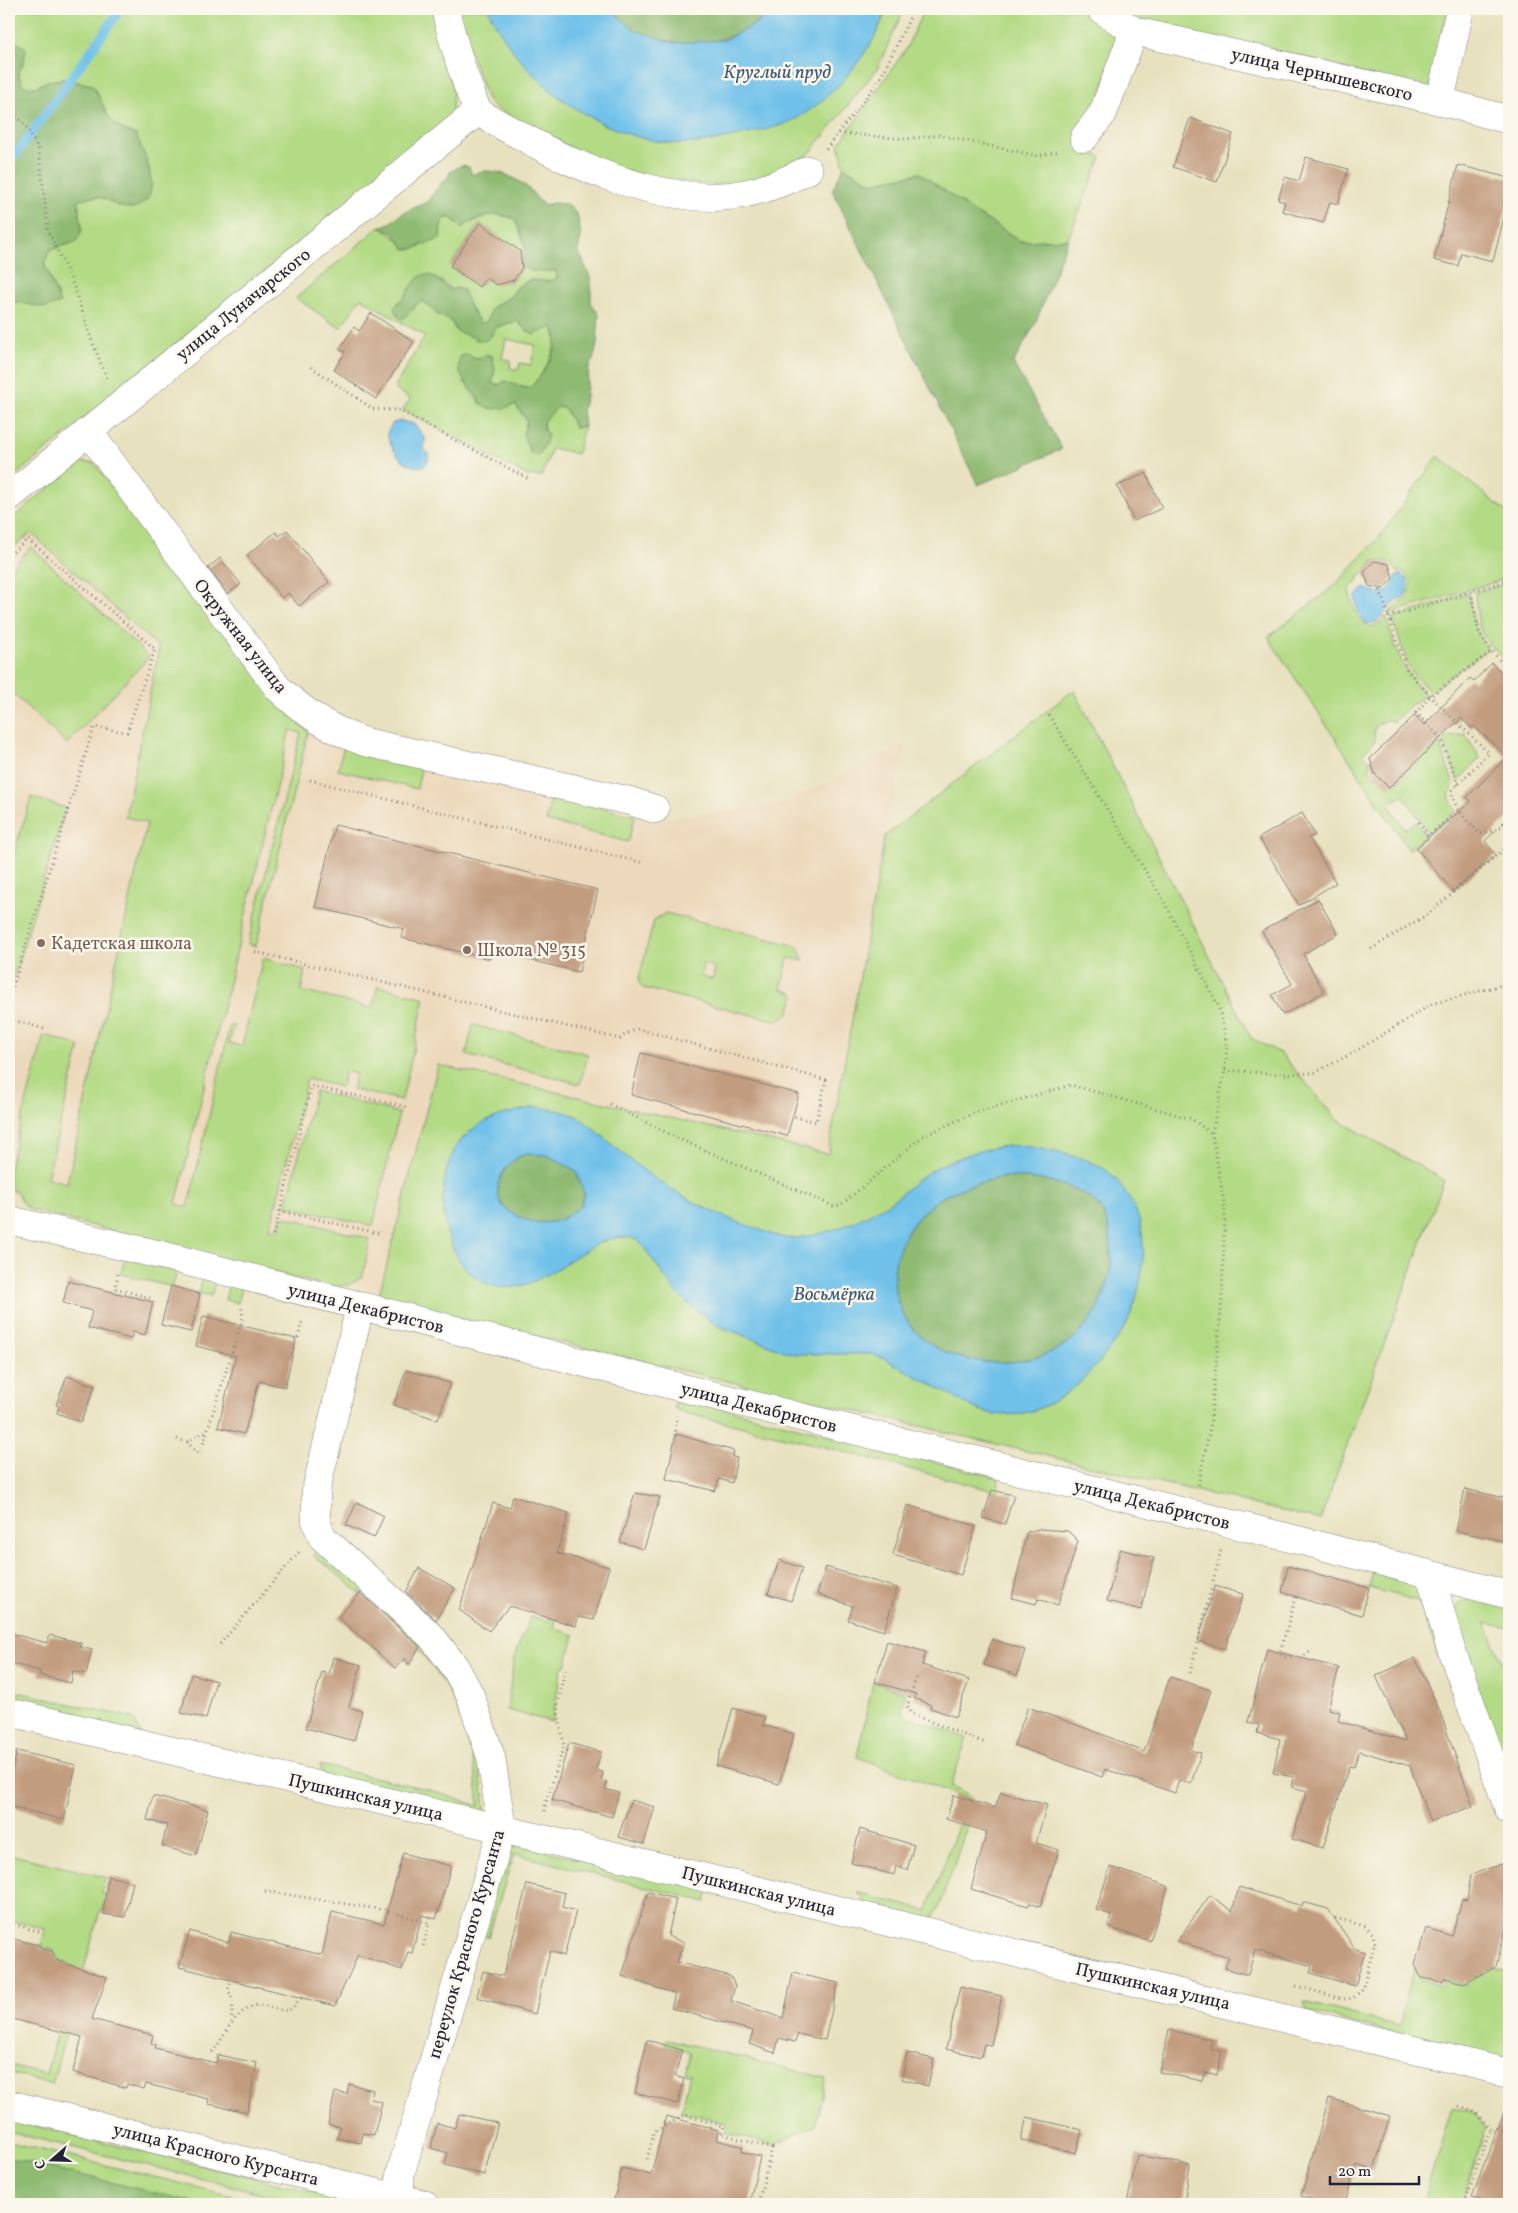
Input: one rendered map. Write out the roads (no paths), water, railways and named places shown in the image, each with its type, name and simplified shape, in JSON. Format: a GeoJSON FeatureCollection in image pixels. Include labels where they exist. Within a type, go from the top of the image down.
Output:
{"type":"FeatureCollection","features":[{"type":"Feature","properties":{"kind":"street"},"geometry":{"type":"LineString","coordinates":[[445,9],[467,83],[478,111],[530,141],[573,162],[632,184],[679,194],[714,197],[739,195],[786,182],[808,170]]}},
{"type":"Feature","properties":{"kind":"street"},"geometry":{"type":"LineString","coordinates":[[1084,138],[1103,113],[1134,31],[1101,9]]}},
{"type":"Feature","properties":{"kind":"street"},"geometry":{"type":"LineString","coordinates":[[1440,101],[1460,9]]}},
{"type":"Feature","properties":{"kind":"street","name":"улица Чернышевского"},"geometry":{"type":"LineString","coordinates":[[1134,31],[1440,101],[1509,120]]}},
{"type":"Feature","properties":{"kind":"street","name":"улица Луначарского"},"geometry":{"type":"LineString","coordinates":[[9,498],[118,406],[478,111]]}},
{"type":"Feature","properties":{"kind":"street","name":"Окружная улица"},"geometry":{"type":"LineString","coordinates":[[88,431],[278,688],[304,711],[325,725],[365,742],[630,801],[655,809]]}},
{"type":"Feature","properties":{"kind":"street","name":"улица Декабристов"},"geometry":{"type":"LineString","coordinates":[[9,1220],[161,1255],[360,1307],[1192,1516],[1310,1543],[1509,1596]]}},
{"type":"Feature","properties":{"kind":"street","name":"переулок Красного Курсанта"},"geometry":{"type":"LineString","coordinates":[[360,1307],[316,1490],[316,1521],[322,1537],[431,1636],[456,1667],[482,1725],[491,1756],[502,1829],[400,2175],[408,2202]]}},
{"type":"Feature","properties":{"kind":"street"},"geometry":{"type":"LineString","coordinates":[[1431,1576],[1449,1643],[1509,1810]]}},
{"type":"Feature","properties":{"kind":"street","name":"Пушкинская улица"},"geometry":{"type":"LineString","coordinates":[[9,1712],[502,1829],[1509,2073]]}},
{"type":"Feature","properties":{"kind":"street","name":"улица Красного Курсанта"},"geometry":{"type":"LineString","coordinates":[[9,2104],[408,2202]]}},
{"type":"Feature","properties":{"kind":"water","name":"Круглый пруд"},"geometry":{"type":"Polygon","coordinates":[[[488,9],[609,9],[635,30],[674,43],[724,40],[759,22],[771,9],[887,9],[874,37],[856,65],[832,92],[804,114],[782,125],[759,131],[713,141],[682,143],[661,142],[634,136],[582,113],[537,78],[518,57],[501,34],[488,9]]]}},
{"type":"Feature","properties":{"kind":"water"},"geometry":{"type":"Polygon","coordinates":[[[401,421],[414,424],[425,438],[424,449],[429,457],[425,466],[411,465],[400,458],[395,452],[387,433],[393,423],[401,421]]]}},
{"type":"Feature","properties":{"kind":"water"},"geometry":{"type":"Polygon","coordinates":[[[1397,575],[1402,575],[1407,579],[1406,594],[1389,608],[1380,619],[1366,623],[1358,612],[1355,597],[1365,588],[1381,593],[1385,592],[1392,586],[1397,575]]]}},
{"type":"Feature","properties":{"kind":"water","name":"Восьмёрка"},"geometry":{"type":"Polygon","coordinates":[[[536,1107],[571,1114],[582,1119],[640,1168],[682,1196],[707,1209],[785,1238],[827,1232],[853,1222],[887,1204],[932,1170],[976,1152],[1001,1147],[1023,1146],[1085,1160],[1100,1166],[1116,1179],[1134,1208],[1140,1223],[1143,1240],[1142,1273],[1134,1306],[1128,1321],[1117,1339],[1078,1384],[1047,1405],[1012,1415],[993,1414],[974,1408],[885,1359],[871,1354],[793,1354],[716,1325],[687,1303],[675,1291],[640,1242],[624,1237],[608,1240],[590,1248],[536,1280],[517,1287],[498,1287],[479,1279],[464,1266],[453,1247],[446,1226],[443,1204],[444,1181],[450,1161],[459,1143],[475,1128],[504,1114],[536,1107]],[[526,1154],[512,1162],[502,1175],[498,1191],[499,1199],[503,1206],[519,1217],[544,1223],[559,1220],[581,1205],[584,1193],[576,1171],[547,1155],[526,1154]],[[1004,1177],[960,1189],[936,1201],[913,1224],[899,1249],[894,1275],[897,1300],[908,1322],[926,1341],[952,1355],[984,1362],[1023,1360],[1041,1356],[1072,1340],[1096,1312],[1106,1288],[1111,1268],[1111,1242],[1108,1224],[1101,1209],[1093,1200],[1070,1187],[1057,1183],[1029,1178],[1004,1177]]]}},
{"type":"Feature","properties":{"kind":"waterway"},"geometry":{"type":"LineString","coordinates":[[9,164],[121,9]]}},
{"type":"Feature","properties":{"kind":"place","name":"Кадетская школа"},"geometry":{"type":"Point","coordinates":[41,943]}},
{"type":"Feature","properties":{"kind":"place","name":"Школа № 315"},"geometry":{"type":"Point","coordinates":[467,950]}}]}
